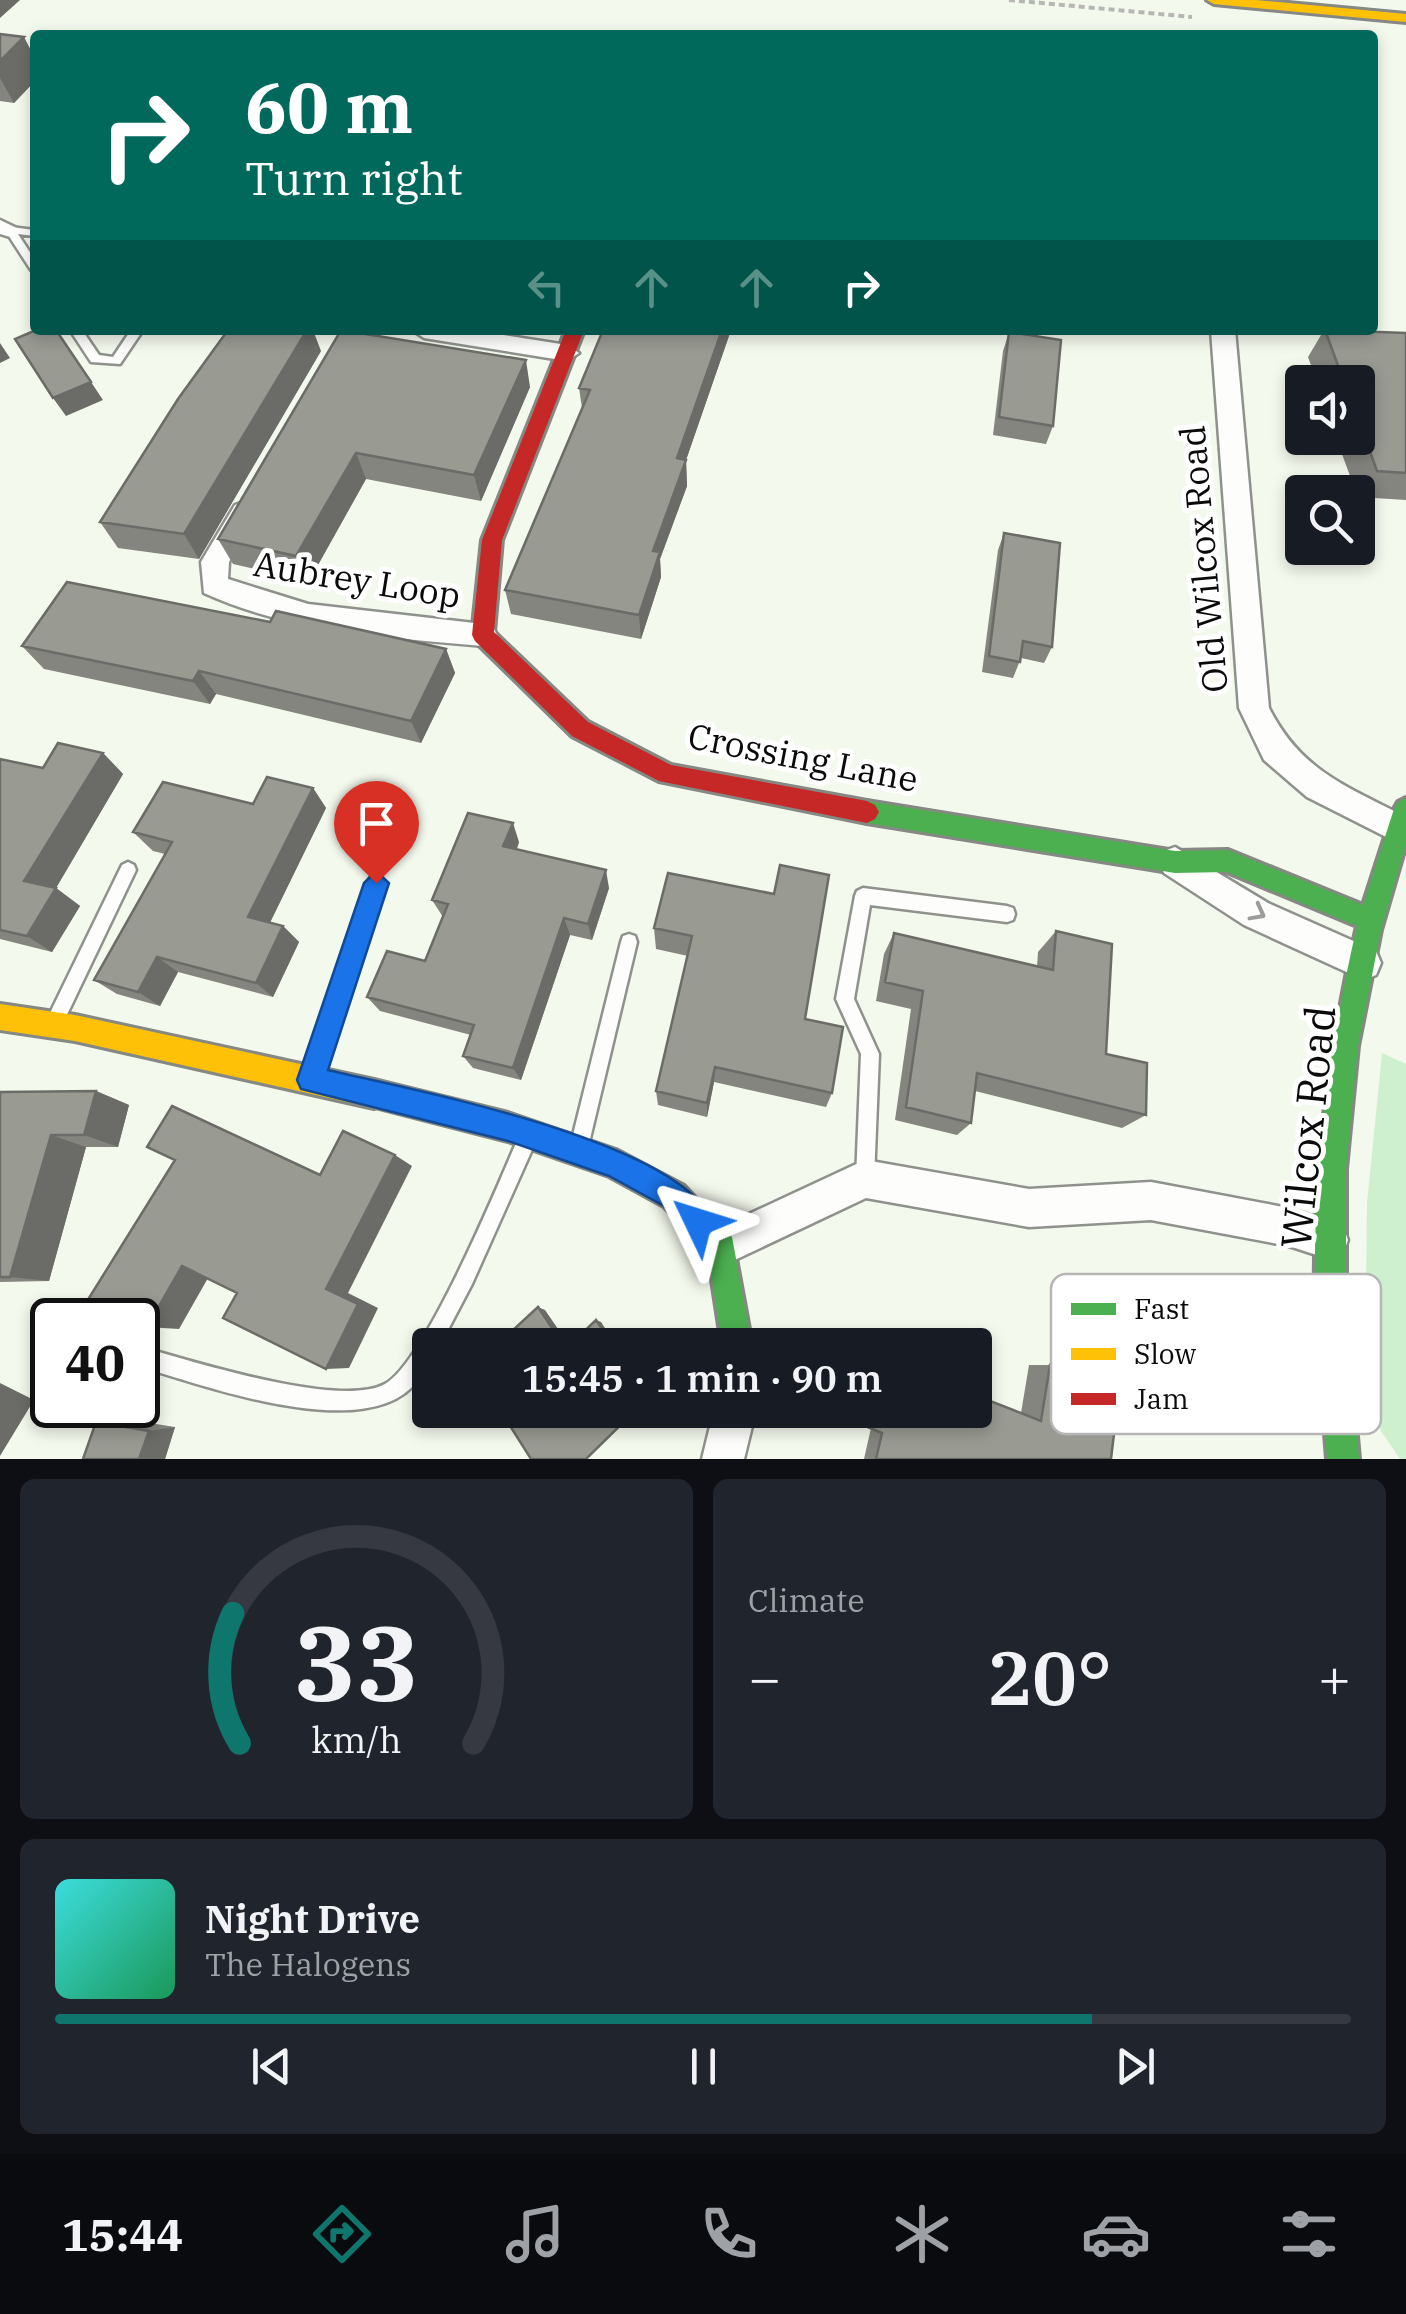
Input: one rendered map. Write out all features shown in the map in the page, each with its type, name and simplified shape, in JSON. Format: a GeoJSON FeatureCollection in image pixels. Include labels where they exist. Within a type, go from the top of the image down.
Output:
{"type":"FeatureCollection","features":[{"type":"Feature","properties":{"kind":"street"},"geometry":{"type":"LineString","coordinates":[[1214,0],[1406,18]]}},
{"type":"Feature","properties":{"kind":"street"},"geometry":{"type":"LineString","coordinates":[[482,634],[492,540],[571,341],[491,335]]}},
{"type":"Feature","properties":{"kind":"street","name":"Old Wilcox Road"},"geometry":{"type":"LineString","coordinates":[[1223,335],[1254,708],[1276,751],[1318,787],[1402,819]]}},
{"type":"Feature","properties":{"kind":"street","name":"Aubrey Loop"},"geometry":{"type":"LineString","coordinates":[[253,496],[215,562],[214,585],[236,598],[291,611],[482,634]]}},
{"type":"Feature","properties":{"kind":"street","name":"Crossing Lane"},"geometry":{"type":"LineString","coordinates":[[482,634],[580,729],[666,774],[771,798],[1175,862],[1228,861],[1373,922]]}},
{"type":"Feature","properties":{"kind":"street","name":"Wilcox Road"},"geometry":{"type":"LineString","coordinates":[[1332,1274],[1330,1240],[1349,1041],[1373,922],[1402,819]]}},
{"type":"Feature","properties":{"kind":"street","name":"Crossing Lane"},"geometry":{"type":"LineString","coordinates":[[1175,862],[1256,914],[1364,962]]}},
{"type":"Feature","properties":{"kind":"street"},"geometry":{"type":"LineString","coordinates":[[0,1017],[311,1080],[530,1135],[616,1164],[674,1196],[722,1247],[734,1328]]}},
{"type":"Feature","properties":{"kind":"street"},"geometry":{"type":"LineString","coordinates":[[722,1247],[864,1179],[1029,1208],[1151,1201],[1289,1227],[1330,1240]]}},
{"type":"Feature","properties":{"kind":"street"},"geometry":{"type":"LineString","coordinates":[[723,1459],[731,1428]]}},
{"type":"Feature","properties":{"kind":"street","name":"Wilcox Road"},"geometry":{"type":"LineString","coordinates":[[1341,1434],[1342,1459]]}},
{"type":"Feature","properties":{"kind":"lane"},"geometry":{"type":"LineString","coordinates":[[5,228],[30,233]]}},
{"type":"Feature","properties":{"kind":"lane"},"geometry":{"type":"LineString","coordinates":[[5,228],[30,261]]}},
{"type":"Feature","properties":{"kind":"lane"},"geometry":{"type":"LineString","coordinates":[[79,335],[95,359],[116,361],[133,335]]}},
{"type":"Feature","properties":{"kind":"lane"},"geometry":{"type":"LineString","coordinates":[[52,1025],[128,870]]}},
{"type":"Feature","properties":{"kind":"lane"},"geometry":{"type":"LineString","coordinates":[[311,1080],[376,883]]}},
{"type":"Feature","properties":{"kind":"lane"},"geometry":{"type":"LineString","coordinates":[[864,1179],[870,1054],[845,999],[863,896],[1007,914]]}},
{"type":"Feature","properties":{"kind":"lane"},"geometry":{"type":"LineString","coordinates":[[578,1151],[630,942]]}},
{"type":"Feature","properties":{"kind":"lane"},"geometry":{"type":"LineString","coordinates":[[160,1362],[281,1394],[362,1402],[395,1392],[442,1322],[530,1135]]}},
{"type":"Feature","properties":{"kind":"green space"},"geometry":{"type":"Polygon","coordinates":[[[1382,1053],[1406,1064],[1406,1459],[1400,1459],[1381,1431],[1381,1274],[1366,1274],[1367,1203],[1382,1053]]]}},
{"type":"Feature","properties":{"kind":"building"},"geometry":{"type":"Polygon","coordinates":[[[0,34],[24,37],[0,61],[0,34]]]}},
{"type":"Feature","properties":{"kind":"building"},"geometry":{"type":"Polygon","coordinates":[[[30,333],[59,335],[91,382],[53,398],[15,339],[30,333]]]}},
{"type":"Feature","properties":{"kind":"building"},"geometry":{"type":"Polygon","coordinates":[[[1406,333],[1406,473],[1377,471],[1371,455],[1375,455],[1375,365],[1338,365],[1327,335],[1406,333]]]}},
{"type":"Feature","properties":{"kind":"building"},"geometry":{"type":"Polygon","coordinates":[[[224,335],[304,335],[184,534],[100,522],[178,399],[224,335]]]}},
{"type":"Feature","properties":{"kind":"building"},"geometry":{"type":"Polygon","coordinates":[[[338,335],[372,335],[526,360],[474,475],[356,453],[296,556],[218,539],[338,335]]]}},
{"type":"Feature","properties":{"kind":"building"},"geometry":{"type":"Polygon","coordinates":[[[601,335],[720,335],[677,458],[686,460],[653,551],[660,552],[639,615],[505,590],[590,390],[579,388],[601,335]]]}},
{"type":"Feature","properties":{"kind":"building"},"geometry":{"type":"Polygon","coordinates":[[[1009,335],[1061,340],[1053,426],[999,417],[1009,335]]]}},
{"type":"Feature","properties":{"kind":"building"},"geometry":{"type":"Polygon","coordinates":[[[1004,533],[1060,543],[1052,647],[1023,641],[1020,662],[989,656],[1004,533]]]}},
{"type":"Feature","properties":{"kind":"building"},"geometry":{"type":"Polygon","coordinates":[[[67,582],[270,622],[276,611],[446,649],[411,721],[199,671],[193,681],[22,646],[67,582]]]}},
{"type":"Feature","properties":{"kind":"building"},"geometry":{"type":"Polygon","coordinates":[[[58,743],[103,753],[24,881],[56,888],[27,936],[0,930],[0,759],[43,768],[58,743]]]}},
{"type":"Feature","properties":{"kind":"building"},"geometry":{"type":"Polygon","coordinates":[[[267,777],[313,788],[248,917],[283,926],[256,983],[157,957],[138,992],[94,980],[172,842],[133,832],[163,782],[253,804],[267,777]]]}},
{"type":"Feature","properties":{"kind":"building"},"geometry":{"type":"Polygon","coordinates":[[[468,813],[513,823],[503,846],[606,870],[588,924],[564,918],[513,1068],[463,1056],[474,1025],[367,997],[387,951],[425,961],[448,904],[432,900],[468,813]]]}},
{"type":"Feature","properties":{"kind":"building"},"geometry":{"type":"Polygon","coordinates":[[[780,865],[829,875],[805,1019],[843,1027],[832,1093],[715,1067],[707,1103],[656,1091],[692,936],[654,928],[668,873],[774,894],[780,865]]]}},
{"type":"Feature","properties":{"kind":"building"},"geometry":{"type":"Polygon","coordinates":[[[1056,931],[1112,944],[1106,1054],[1147,1063],[1146,1115],[977,1073],[971,1123],[906,1107],[923,991],[885,982],[894,933],[1053,970],[1056,931]]]}},
{"type":"Feature","properties":{"kind":"building"},"geometry":{"type":"Polygon","coordinates":[[[96,1091],[84,1135],[51,1135],[10,1277],[0,1277],[0,1092],[96,1091]]]}},
{"type":"Feature","properties":{"kind":"building"},"geometry":{"type":"Polygon","coordinates":[[[172,1106],[320,1175],[343,1131],[395,1155],[326,1289],[358,1304],[326,1369],[223,1318],[237,1293],[182,1266],[160,1304],[160,1298],[89,1298],[175,1160],[147,1147],[172,1106]]]}},
{"type":"Feature","properties":{"kind":"building"},"geometry":{"type":"Polygon","coordinates":[[[538,1307],[552,1328],[515,1328],[538,1307]]]}},
{"type":"Feature","properties":{"kind":"building"},"geometry":{"type":"Polygon","coordinates":[[[1051,1365],[1051,1434],[1114,1434],[1111,1459],[876,1459],[882,1433],[870,1428],[992,1428],[992,1402],[1041,1421],[1051,1365]]]}},
{"type":"Feature","properties":{"kind":"building"},"geometry":{"type":"Polygon","coordinates":[[[94,1428],[149,1431],[139,1459],[83,1459],[94,1428]]]}},
{"type":"Feature","properties":{"kind":"building"},"geometry":{"type":"Polygon","coordinates":[[[511,1428],[618,1428],[586,1459],[531,1459],[511,1428]]]}},
{"type":"Feature","properties":{"kind":"traffic: fast"},"geometry":{"type":"LineString","coordinates":[[1330,1274],[1332,1169],[1345,1046],[1370,925],[1406,809]]}},
{"type":"Feature","properties":{"kind":"traffic: fast"},"geometry":{"type":"LineString","coordinates":[[867,812],[1175,862],[1228,861],[1373,921]]}},
{"type":"Feature","properties":{"kind":"traffic: fast"},"geometry":{"type":"LineString","coordinates":[[374,1094],[508,1127],[616,1164],[674,1196],[722,1247],[734,1328]]}},
{"type":"Feature","properties":{"kind":"traffic: fast"},"geometry":{"type":"LineString","coordinates":[[1341,1434],[1343,1459]]}},
{"type":"Feature","properties":{"kind":"traffic: slow"},"geometry":{"type":"LineString","coordinates":[[1214,0],[1406,18]]}},
{"type":"Feature","properties":{"kind":"traffic: slow"},"geometry":{"type":"LineString","coordinates":[[0,1017],[75,1028],[374,1094]]}},
{"type":"Feature","properties":{"kind":"traffic: jam"},"geometry":{"type":"LineString","coordinates":[[573,335],[492,540],[483,635],[580,729],[667,774],[867,812]]}},
{"type":"Feature","properties":{"kind":"route"},"geometry":{"type":"LineString","coordinates":[[376,883],[311,1080],[508,1127],[616,1164],[674,1196],[698,1222]]}}]}
